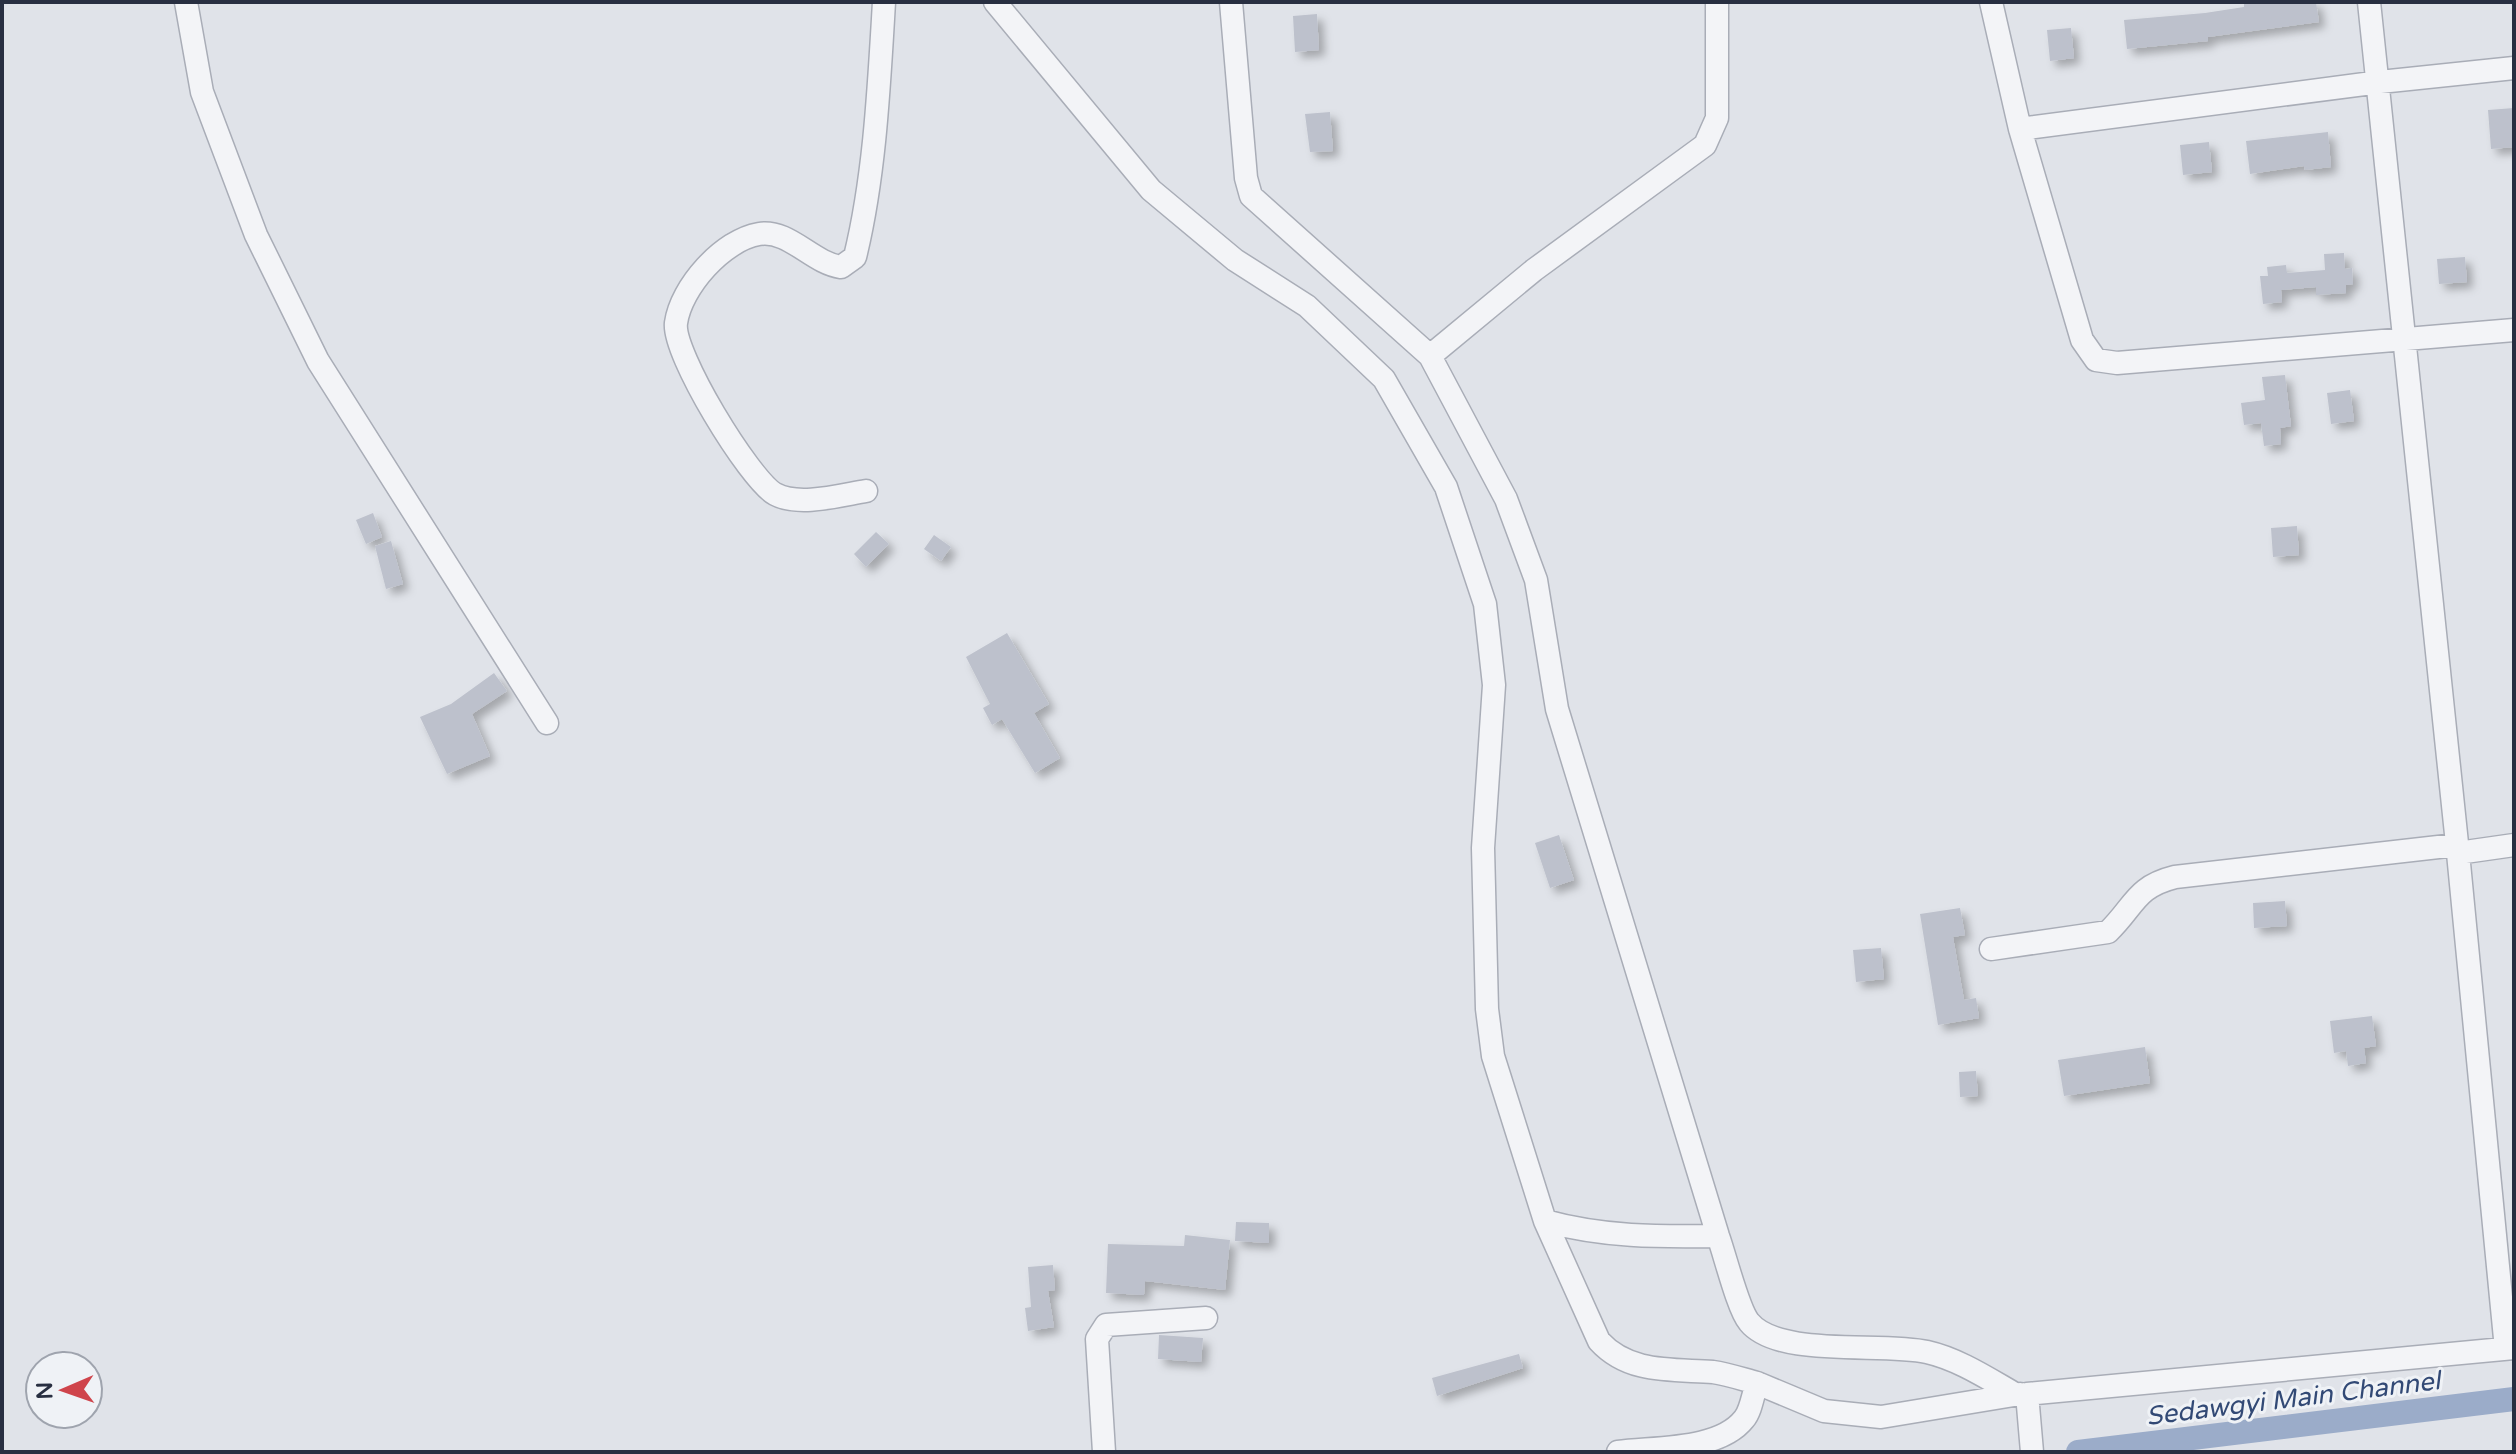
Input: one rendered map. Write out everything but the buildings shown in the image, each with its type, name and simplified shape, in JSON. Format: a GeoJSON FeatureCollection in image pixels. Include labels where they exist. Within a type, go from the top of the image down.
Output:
{"type":"FeatureCollection","features":[{"type":"Feature","properties":{"kind":"street"},"geometry":{"type":"LineString","coordinates":[[186,2],[202,92],[256,235],[318,361],[547,723]]}},
{"type":"Feature","properties":{"kind":"street"},"geometry":{"type":"LineString","coordinates":[[866,491],[796,498],[775,494],[716,422],[679,342],[676,325],[682,304],[704,269],[739,240],[761,233],[780,236],[825,265],[841,267],[855,257],[862,230],[880,74],[884,2]]}},
{"type":"Feature","properties":{"kind":"street"},"geometry":{"type":"LineString","coordinates":[[995,2],[1151,190],[1235,260],[1307,306],[1384,379],[1446,487],[1485,604],[1494,685],[1483,848],[1487,1009],[1493,1056],[1545,1221],[1599,1341],[1611,1354],[1640,1367],[1718,1373],[1757,1383],[1824,1411],[1881,1417],[2021,1394],[2510,1349],[2380,82],[2369,2]]}},
{"type":"Feature","properties":{"kind":"street"},"geometry":{"type":"LineString","coordinates":[[1231,2],[1246,178],[1251,196],[1430,356],[1506,499],[1536,580],[1557,709],[1718,1236],[1749,1322],[1769,1338],[1928,1352],[1970,1368],[2021,1394],[2029,1420],[2032,1452]]}},
{"type":"Feature","properties":{"kind":"street"},"geometry":{"type":"LineString","coordinates":[[1430,356],[1534,270],[1705,145],[1717,118],[1717,2]]}},
{"type":"Feature","properties":{"kind":"street"},"geometry":{"type":"LineString","coordinates":[[1991,2],[2020,129],[2082,340],[2096,360],[2117,363],[2514,330]]}},
{"type":"Feature","properties":{"kind":"street"},"geometry":{"type":"LineString","coordinates":[[2020,129],[2380,82],[2514,68]]}},
{"type":"Feature","properties":{"kind":"street"},"geometry":{"type":"LineString","coordinates":[[1991,949],[2108,932],[2140,892],[2154,882],[2175,877],[2514,845]]}},
{"type":"Feature","properties":{"kind":"street"},"geometry":{"type":"LineString","coordinates":[[1545,1221],[1588,1233],[1630,1238],[1718,1236]]}},
{"type":"Feature","properties":{"kind":"street"},"geometry":{"type":"LineString","coordinates":[[1104,1452],[1097,1339],[1100,1331],[1106,1325],[1206,1318]]}},
{"type":"Feature","properties":{"kind":"street"},"geometry":{"type":"LineString","coordinates":[[1618,1452],[1699,1442],[1725,1434],[1745,1418],[1757,1383]]}},
{"type":"Feature","properties":{"kind":"waterway","name":"Sedawgyi Main Channel"},"geometry":{"type":"LineString","coordinates":[[2078,1452],[2514,1399]]}}]}
